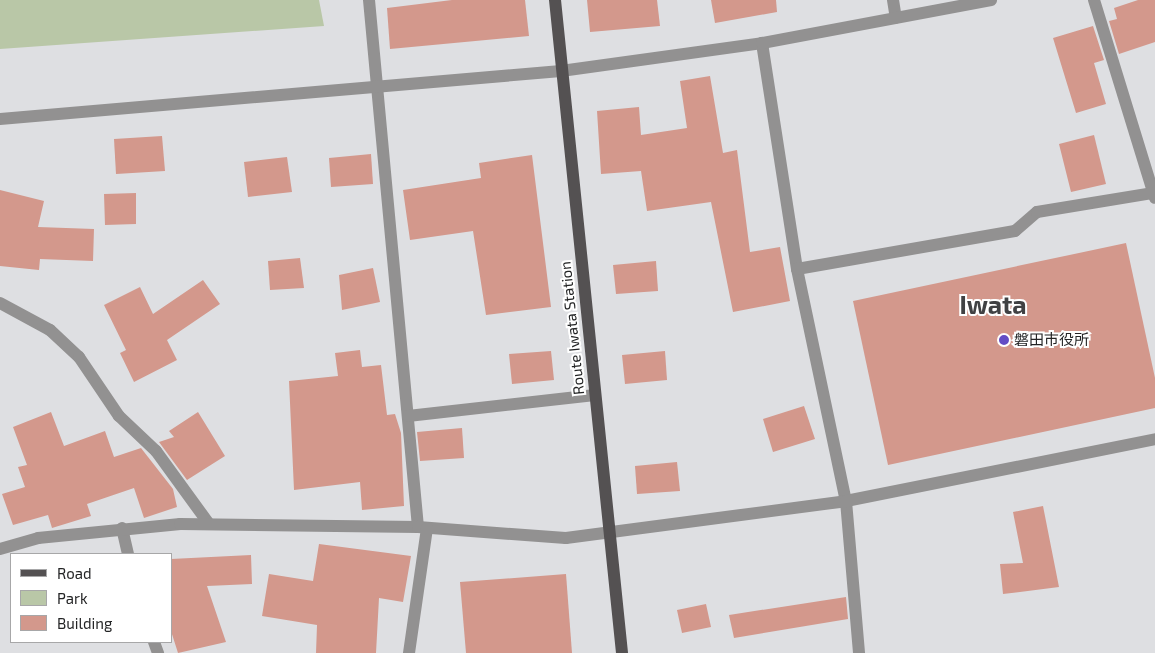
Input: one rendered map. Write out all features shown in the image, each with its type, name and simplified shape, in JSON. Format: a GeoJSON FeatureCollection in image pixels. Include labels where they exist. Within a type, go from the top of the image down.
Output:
{"type":"FeatureCollection","features":[{"type":"Feature","properties":{"kind":"main road","name":"Route Iwata Station"},"geometry":{"type":"LineString","coordinates":[[555,0],[622,653]]}},
{"type":"Feature","properties":{"kind":"street"},"geometry":{"type":"LineString","coordinates":[[369,0],[408,416],[422,528],[409,653]]}},
{"type":"Feature","properties":{"kind":"street"},"geometry":{"type":"LineString","coordinates":[[893,0],[896,18]]}},
{"type":"Feature","properties":{"kind":"street"},"geometry":{"type":"LineString","coordinates":[[0,120],[561,71],[762,43],[990,0]]}},
{"type":"Feature","properties":{"kind":"street"},"geometry":{"type":"LineString","coordinates":[[797,269],[1015,231],[1037,212],[1154,196],[1094,0]]}},
{"type":"Feature","properties":{"kind":"street"},"geometry":{"type":"LineString","coordinates":[[762,43],[797,269],[846,501],[859,653]]}},
{"type":"Feature","properties":{"kind":"street"},"geometry":{"type":"LineString","coordinates":[[0,303],[50,330],[79,357],[119,416],[156,451],[209,524]]}},
{"type":"Feature","properties":{"kind":"street"},"geometry":{"type":"LineString","coordinates":[[408,416],[595,395]]}},
{"type":"Feature","properties":{"kind":"street"},"geometry":{"type":"LineString","coordinates":[[0,549],[38,538],[122,528],[209,524],[422,528],[566,538],[846,501],[1155,439]]}},
{"type":"Feature","properties":{"kind":"street"},"geometry":{"type":"LineString","coordinates":[[122,528],[128,553]]}},
{"type":"Feature","properties":{"kind":"green space"},"geometry":{"type":"Polygon","coordinates":[[[0,0],[319,0],[324,26],[0,49],[0,0]]]}},
{"type":"Feature","properties":{"kind":"building"},"geometry":{"type":"Polygon","coordinates":[[[452,0],[525,0],[529,36],[390,49],[387,8],[452,0]]]}},
{"type":"Feature","properties":{"kind":"building"},"geometry":{"type":"Polygon","coordinates":[[[587,0],[657,0],[660,26],[590,32],[587,0]]]}},
{"type":"Feature","properties":{"kind":"building"},"geometry":{"type":"Polygon","coordinates":[[[711,0],[776,0],[777,12],[715,23],[711,0]]]}},
{"type":"Feature","properties":{"kind":"building"},"geometry":{"type":"Polygon","coordinates":[[[1138,0],[1155,0],[1155,42],[1119,54],[1109,21],[1117,19],[1114,8],[1138,0]]]}},
{"type":"Feature","properties":{"kind":"building"},"geometry":{"type":"Polygon","coordinates":[[[1093,26],[1104,60],[1094,63],[1106,104],[1076,113],[1053,38],[1093,26]]]}},
{"type":"Feature","properties":{"kind":"building"},"geometry":{"type":"Polygon","coordinates":[[[710,76],[723,153],[737,150],[750,252],[780,247],[790,301],[733,312],[711,202],[647,211],[641,171],[601,174],[597,111],[639,107],[641,135],[687,128],[680,81],[710,76]]]}},
{"type":"Feature","properties":{"kind":"building"},"geometry":{"type":"Polygon","coordinates":[[[1094,135],[1106,184],[1071,192],[1059,144],[1094,135]]]}},
{"type":"Feature","properties":{"kind":"building"},"geometry":{"type":"Polygon","coordinates":[[[162,136],[165,171],[116,174],[114,139],[162,136]]]}},
{"type":"Feature","properties":{"kind":"building"},"geometry":{"type":"Polygon","coordinates":[[[371,154],[373,184],[331,187],[329,158],[371,154]]]}},
{"type":"Feature","properties":{"kind":"building"},"geometry":{"type":"Polygon","coordinates":[[[532,155],[551,307],[486,315],[473,231],[410,240],[403,190],[481,178],[479,163],[532,155]]]}},
{"type":"Feature","properties":{"kind":"building"},"geometry":{"type":"Polygon","coordinates":[[[287,157],[292,192],[248,197],[244,162],[287,157]]]}},
{"type":"Feature","properties":{"kind":"building"},"geometry":{"type":"Polygon","coordinates":[[[0,190],[44,201],[38,227],[94,229],[93,261],[40,259],[39,270],[0,266],[0,190]]]}},
{"type":"Feature","properties":{"kind":"building"},"geometry":{"type":"Polygon","coordinates":[[[136,193],[136,224],[105,225],[104,194],[136,193]]]}},
{"type":"Feature","properties":{"kind":"building","name":"磐田市役所"},"geometry":{"type":"Polygon","coordinates":[[[1126,243],[1155,378],[1155,408],[888,465],[853,301],[1126,243]]]}},
{"type":"Feature","properties":{"kind":"building"},"geometry":{"type":"Polygon","coordinates":[[[300,258],[304,288],[270,290],[268,261],[300,258]]]}},
{"type":"Feature","properties":{"kind":"building"},"geometry":{"type":"Polygon","coordinates":[[[656,261],[658,291],[616,294],[613,265],[656,261]]]}},
{"type":"Feature","properties":{"kind":"building"},"geometry":{"type":"Polygon","coordinates":[[[373,268],[380,302],[342,310],[339,275],[373,268]]]}},
{"type":"Feature","properties":{"kind":"building"},"geometry":{"type":"Polygon","coordinates":[[[203,280],[220,304],[167,340],[177,360],[134,382],[120,353],[126,350],[104,305],[140,287],[153,314],[203,280]]]}},
{"type":"Feature","properties":{"kind":"building"},"geometry":{"type":"Polygon","coordinates":[[[360,350],[362,367],[381,365],[387,415],[395,414],[401,433],[404,506],[362,510],[360,482],[294,490],[289,381],[338,376],[335,353],[360,350]]]}},
{"type":"Feature","properties":{"kind":"building"},"geometry":{"type":"Polygon","coordinates":[[[551,351],[554,380],[512,384],[509,354],[551,351]]]}},
{"type":"Feature","properties":{"kind":"building"},"geometry":{"type":"Polygon","coordinates":[[[665,351],[667,380],[625,384],[622,355],[665,351]]]}},
{"type":"Feature","properties":{"kind":"building"},"geometry":{"type":"Polygon","coordinates":[[[804,406],[815,439],[773,452],[763,419],[804,406]]]}},
{"type":"Feature","properties":{"kind":"building"},"geometry":{"type":"Polygon","coordinates":[[[51,412],[64,446],[105,431],[114,457],[141,448],[173,489],[177,507],[144,518],[134,488],[87,504],[91,516],[52,528],[48,515],[13,525],[2,494],[25,487],[18,467],[27,465],[13,427],[51,412]]]}},
{"type":"Feature","properties":{"kind":"building"},"geometry":{"type":"Polygon","coordinates":[[[198,412],[225,456],[187,480],[159,442],[174,437],[169,431],[198,412]]]}},
{"type":"Feature","properties":{"kind":"building"},"geometry":{"type":"Polygon","coordinates":[[[462,428],[464,458],[420,461],[417,432],[462,428]]]}},
{"type":"Feature","properties":{"kind":"building"},"geometry":{"type":"Polygon","coordinates":[[[677,462],[680,491],[637,494],[635,466],[677,462]]]}},
{"type":"Feature","properties":{"kind":"building"},"geometry":{"type":"Polygon","coordinates":[[[1043,506],[1059,587],[1003,594],[1000,564],[1023,563],[1013,512],[1043,506]]]}},
{"type":"Feature","properties":{"kind":"building"},"geometry":{"type":"Polygon","coordinates":[[[319,544],[411,556],[403,602],[379,598],[376,653],[316,653],[317,625],[262,616],[269,574],[313,581],[319,544]]]}},
{"type":"Feature","properties":{"kind":"building"},"geometry":{"type":"Polygon","coordinates":[[[251,555],[252,584],[207,586],[226,642],[178,653],[172,634],[172,559],[251,555]]]}},
{"type":"Feature","properties":{"kind":"building"},"geometry":{"type":"Polygon","coordinates":[[[566,574],[572,653],[466,653],[460,582],[566,574]]]}},
{"type":"Feature","properties":{"kind":"building"},"geometry":{"type":"Polygon","coordinates":[[[846,597],[848,619],[734,638],[729,615],[846,597]]]}},
{"type":"Feature","properties":{"kind":"building"},"geometry":{"type":"Polygon","coordinates":[[[706,604],[711,627],[682,633],[677,610],[706,604]]]}},
{"type":"Feature","properties":{"kind":"place","name":"磐田市役所"},"geometry":{"type":"Point","coordinates":[1004,340]}},
{"type":"Feature","properties":{"kind":"district","name":"Iwata"},"geometry":{"type":"Point","coordinates":[993,304]}}]}
